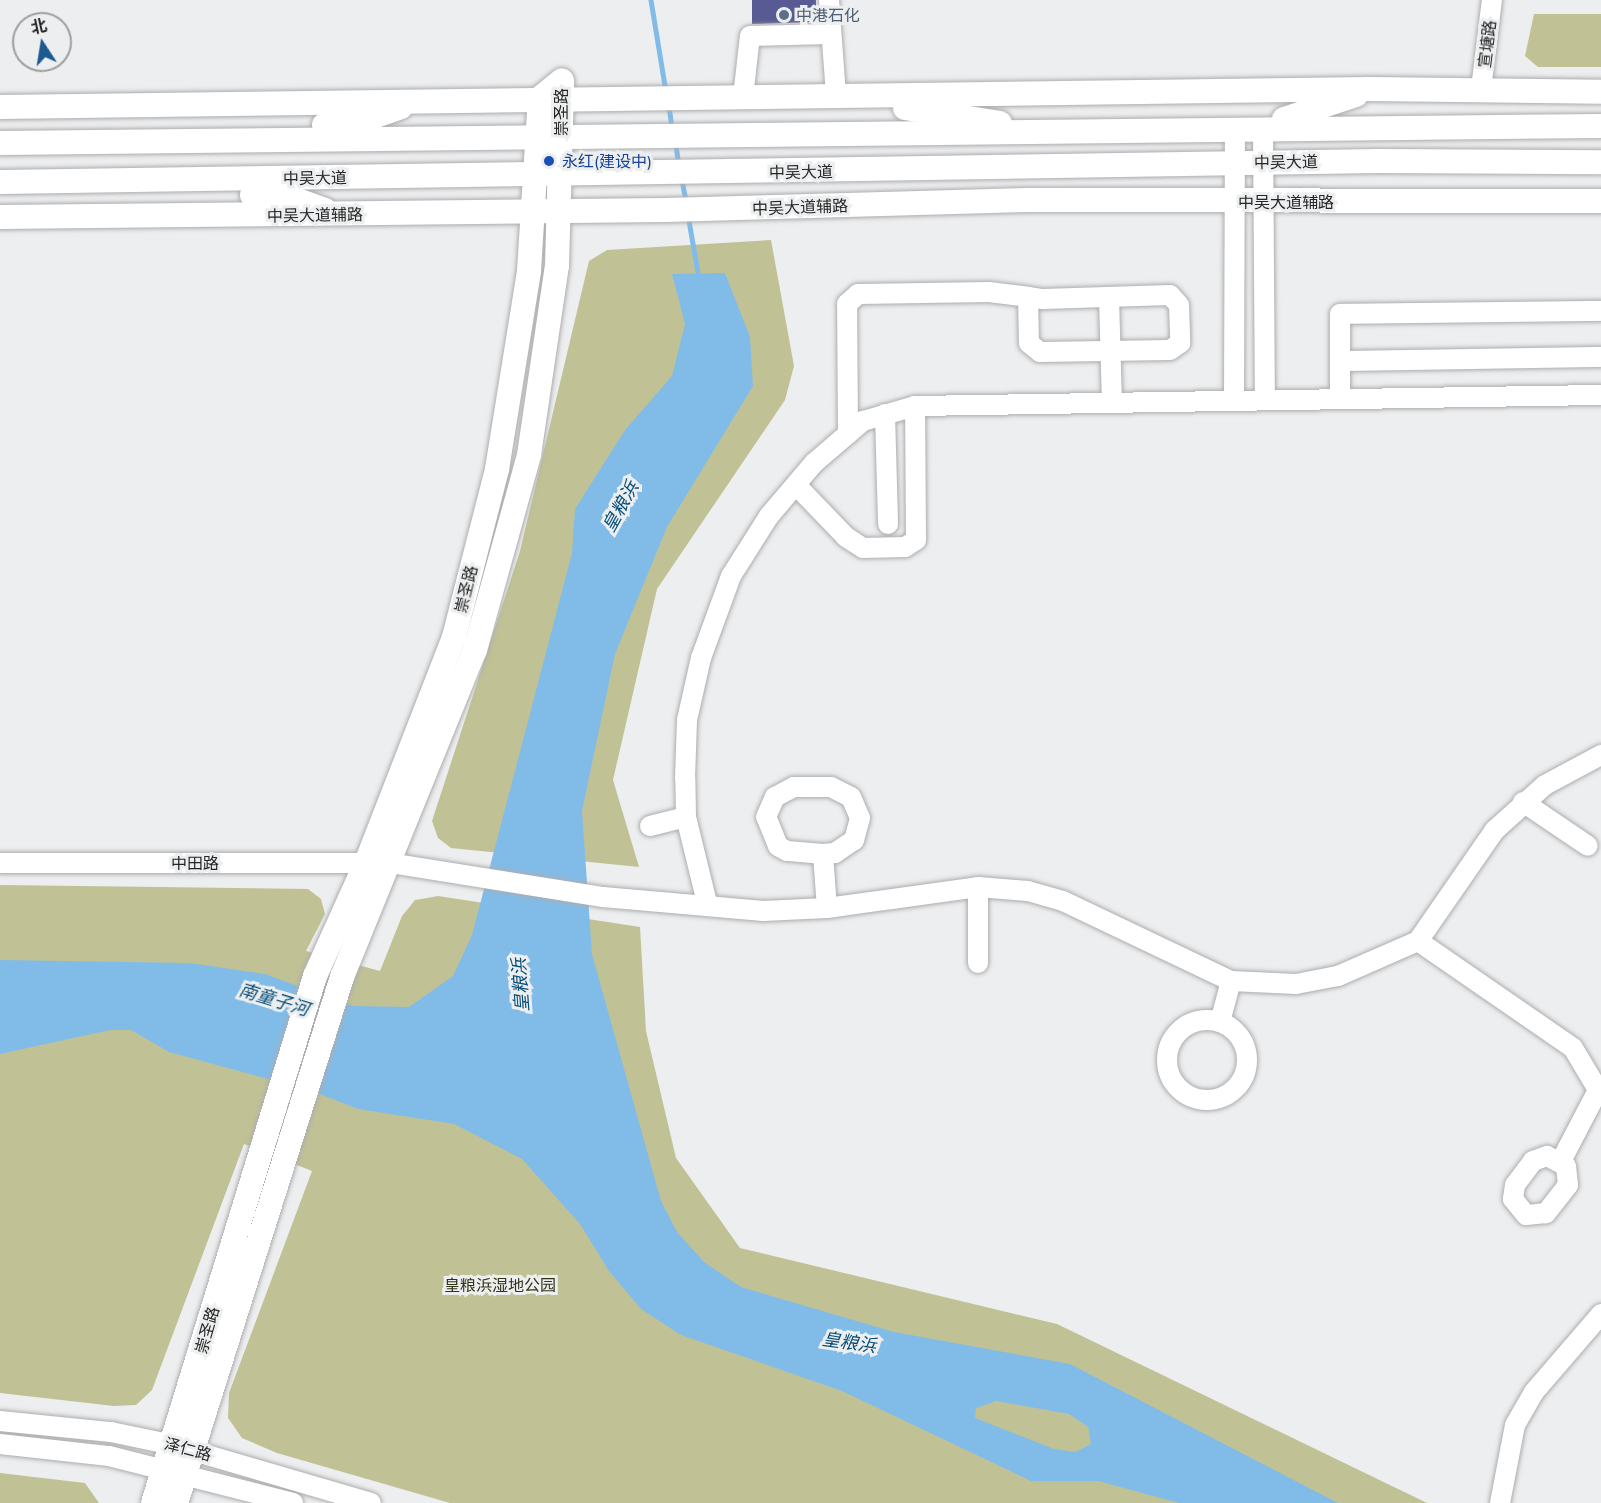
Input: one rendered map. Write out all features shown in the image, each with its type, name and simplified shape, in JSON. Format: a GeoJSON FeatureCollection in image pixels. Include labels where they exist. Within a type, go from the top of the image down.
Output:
{"type":"FeatureCollection","features":[{"type":"Feature","properties":{"kind":"main road"},"geometry":{"type":"LineString","coordinates":[[1235,130],[1318,111],[1369,89]]}},
{"type":"Feature","properties":{"kind":"main road"},"geometry":{"type":"LineString","coordinates":[[0,107],[551,97],[880,97],[1369,89],[1481,89],[1601,93]]}},
{"type":"Feature","properties":{"kind":"main road","name":"崇圣路"},"geometry":{"type":"LineString","coordinates":[[183,1448],[257,1156],[315,976],[366,863],[454,637],[497,469],[529,271],[535,176],[549,137],[551,97]]}},
{"type":"Feature","properties":{"kind":"main road"},"geometry":{"type":"LineString","coordinates":[[880,97],[908,110],[972,116],[1035,131]]}},
{"type":"Feature","properties":{"kind":"main road"},"geometry":{"type":"LineString","coordinates":[[213,141],[258,125],[350,125],[423,100]]}},
{"type":"Feature","properties":{"kind":"main road","name":"中吴大道"},"geometry":{"type":"LineString","coordinates":[[2,143],[1601,126]]}},
{"type":"Feature","properties":{"kind":"main road","name":"崇圣路"},"geometry":{"type":"LineString","coordinates":[[153,1503],[174,1476],[342,977],[390,864],[475,650],[530,455],[558,266],[560,176],[549,137]]}},
{"type":"Feature","properties":{"kind":"main road","name":"中吴大道"},"geometry":{"type":"LineString","coordinates":[[0,182],[712,174],[1263,162],[1601,162]]}},
{"type":"Feature","properties":{"kind":"main road"},"geometry":{"type":"LineString","coordinates":[[748,208],[797,187],[866,171]]}},
{"type":"Feature","properties":{"kind":"main road"},"geometry":{"type":"LineString","coordinates":[[198,180],[246,195],[281,194],[337,215]]}},
{"type":"Feature","properties":{"kind":"main road","name":"中吴大道辅路"},"geometry":{"type":"LineString","coordinates":[[0,217],[337,215],[559,209],[666,210],[1027,200],[1601,201]]}},
{"type":"Feature","properties":{"kind":"main road","name":"崇圣路"},"geometry":{"type":"LineString","coordinates":[[174,1476],[176,1503]]}},
{"type":"Feature","properties":{"kind":"street"},"geometry":{"type":"LineString","coordinates":[[829,0],[836,96]]}},
{"type":"Feature","properties":{"kind":"street","name":"宣塘路"},"geometry":{"type":"LineString","coordinates":[[1481,89],[1492,0]]}},
{"type":"Feature","properties":{"kind":"street"},"geometry":{"type":"LineString","coordinates":[[743,97],[750,36],[830,34]]}},
{"type":"Feature","properties":{"kind":"street"},"geometry":{"type":"LineString","coordinates":[[1263,129],[1265,400]]}},
{"type":"Feature","properties":{"kind":"street"},"geometry":{"type":"LineString","coordinates":[[1234,400],[1235,130]]}},
{"type":"Feature","properties":{"kind":"street"},"geometry":{"type":"LineString","coordinates":[[848,434],[847,304],[858,294],[989,292],[1028,297],[1170,295],[1179,305],[1180,343],[1170,350],[1040,352],[1029,343],[1028,297]]}},
{"type":"Feature","properties":{"kind":"street"},"geometry":{"type":"LineString","coordinates":[[1109,297],[1112,402]]}},
{"type":"Feature","properties":{"kind":"street"},"geometry":{"type":"LineString","coordinates":[[1340,399],[1340,314],[1601,311]]}},
{"type":"Feature","properties":{"kind":"street"},"geometry":{"type":"LineString","coordinates":[[1340,361],[1601,357]]}},
{"type":"Feature","properties":{"kind":"street"},"geometry":{"type":"LineString","coordinates":[[707,903],[687,817],[687,720],[701,658],[730,576],[796,485],[864,421],[915,406],[1601,395]]}},
{"type":"Feature","properties":{"kind":"street"},"geometry":{"type":"LineString","coordinates":[[796,485],[863,548],[905,547],[916,540],[915,406]]}},
{"type":"Feature","properties":{"kind":"street"},"geometry":{"type":"LineString","coordinates":[[885,414],[888,524]]}},
{"type":"Feature","properties":{"kind":"street"},"geometry":{"type":"LineString","coordinates":[[1220,1022],[1231,981],[1296,984],[1338,976],[1418,941],[1495,830],[1523,802],[1545,785],[1601,755]]}},
{"type":"Feature","properties":{"kind":"street"},"geometry":{"type":"LineString","coordinates":[[831,787],[842,790],[858,807],[860,818],[854,840],[846,848],[824,854],[787,851],[771,837],[769,806],[783,791],[831,787]]}},
{"type":"Feature","properties":{"kind":"street"},"geometry":{"type":"LineString","coordinates":[[1523,802],[1588,846]]}},
{"type":"Feature","properties":{"kind":"street"},"geometry":{"type":"LineString","coordinates":[[650,826],[687,817]]}},
{"type":"Feature","properties":{"kind":"street"},"geometry":{"type":"LineString","coordinates":[[824,854],[827,908]]}},
{"type":"Feature","properties":{"kind":"street","name":"中田路"},"geometry":{"type":"LineString","coordinates":[[0,863],[390,864],[603,897],[707,903],[763,911],[827,908],[978,887],[1028,891],[1063,901],[1231,981]]}},
{"type":"Feature","properties":{"kind":"street"},"geometry":{"type":"LineString","coordinates":[[978,887],[978,963]]}},
{"type":"Feature","properties":{"kind":"street"},"geometry":{"type":"LineString","coordinates":[[1418,941],[1573,1048],[1599,1094],[1561,1161]]}},
{"type":"Feature","properties":{"kind":"street"},"geometry":{"type":"LineString","coordinates":[[1220,1022],[1231,1028],[1246,1050],[1245,1075],[1222,1097],[1190,1097],[1171,1079],[1167,1066],[1173,1040],[1193,1023],[1220,1022]]}},
{"type":"Feature","properties":{"kind":"street"},"geometry":{"type":"LineString","coordinates":[[1500,1503],[1515,1425],[1534,1392],[1601,1314]]}},
{"type":"Feature","properties":{"kind":"street","name":"泽仁路"},"geometry":{"type":"LineString","coordinates":[[0,1421],[111,1432],[183,1448],[371,1503]]}},
{"type":"Feature","properties":{"kind":"street","name":"泽仁路"},"geometry":{"type":"LineString","coordinates":[[0,1443],[109,1456],[174,1476],[293,1503]]}},
{"type":"Feature","properties":{"kind":"green space"},"geometry":{"type":"Polygon","coordinates":[[[1534,14],[1601,14],[1601,67],[1538,67],[1525,56],[1534,14]]]}},
{"type":"Feature","properties":{"kind":"green space"},"geometry":{"type":"Polygon","coordinates":[[[771,240],[794,366],[785,400],[657,589],[613,780],[639,867],[451,848],[438,838],[432,821],[520,551],[589,261],[607,250],[771,240]]]}},
{"type":"Feature","properties":{"kind":"green space","name":"皇粮浜湿地公园"},"geometry":{"type":"Polygon","coordinates":[[[0,885],[308,889],[321,899],[325,914],[306,951],[380,971],[402,916],[415,900],[438,896],[640,927],[646,1031],[676,1158],[740,1248],[1057,1324],[1427,1503],[450,1503],[277,1453],[242,1438],[228,1418],[229,1393],[312,1171],[244,1144],[152,1390],[136,1405],[114,1406],[0,1393],[0,885]]]}},
{"type":"Feature","properties":{"kind":"green space"},"geometry":{"type":"Polygon","coordinates":[[[0,1473],[85,1483],[99,1503],[0,1503],[0,1473]]]}},
{"type":"Feature","properties":{"kind":"water","name":"南童子河"},"geometry":{"type":"Polygon","coordinates":[[[725,273],[750,337],[753,386],[667,527],[615,654],[582,811],[592,954],[661,1201],[677,1232],[704,1262],[741,1287],[894,1332],[1070,1364],[1338,1503],[1179,1503],[1098,1481],[1031,1481],[842,1391],[681,1335],[641,1309],[609,1271],[580,1224],[522,1159],[454,1124],[358,1109],[312,1091],[169,1052],[131,1030],[110,1030],[0,1054],[0,960],[190,963],[265,974],[352,1006],[409,1007],[453,976],[472,935],[572,553],[575,509],[625,430],[672,376],[685,324],[672,274],[725,273]],[[996,1401],[976,1408],[975,1418],[1054,1449],[1075,1452],[1091,1444],[1088,1427],[1069,1414],[996,1401]]]}},
{"type":"Feature","properties":{"kind":"building","name":"中港石化"},"geometry":{"type":"Polygon","coordinates":[[[752,0],[816,0],[816,22],[752,24],[752,0]]]}},
{"type":"Feature","properties":{"kind":"waterway","name":"皇粮浜"},"geometry":{"type":"LineString","coordinates":[[651,0],[666,92]]}},
{"type":"Feature","properties":{"kind":"waterway","name":"皇粮浜"},"geometry":{"type":"LineString","coordinates":[[669,106],[672,127]]}},
{"type":"Feature","properties":{"kind":"waterway","name":"皇粮浜"},"geometry":{"type":"LineString","coordinates":[[676,145],[679,166]]}},
{"type":"Feature","properties":{"kind":"waterway","name":"皇粮浜"},"geometry":{"type":"LineString","coordinates":[[682,180],[686,201]]}},
{"type":"Feature","properties":{"kind":"waterway","name":"皇粮浜"},"geometry":{"type":"LineString","coordinates":[[688,215],[699,278]]}},
{"type":"Feature","properties":{"kind":"place","name":"中港石化"},"geometry":{"type":"Point","coordinates":[784,15]}},
{"type":"Feature","properties":{"kind":"place","name":"永红(建设中)"},"geometry":{"type":"Point","coordinates":[549,161]}}]}
